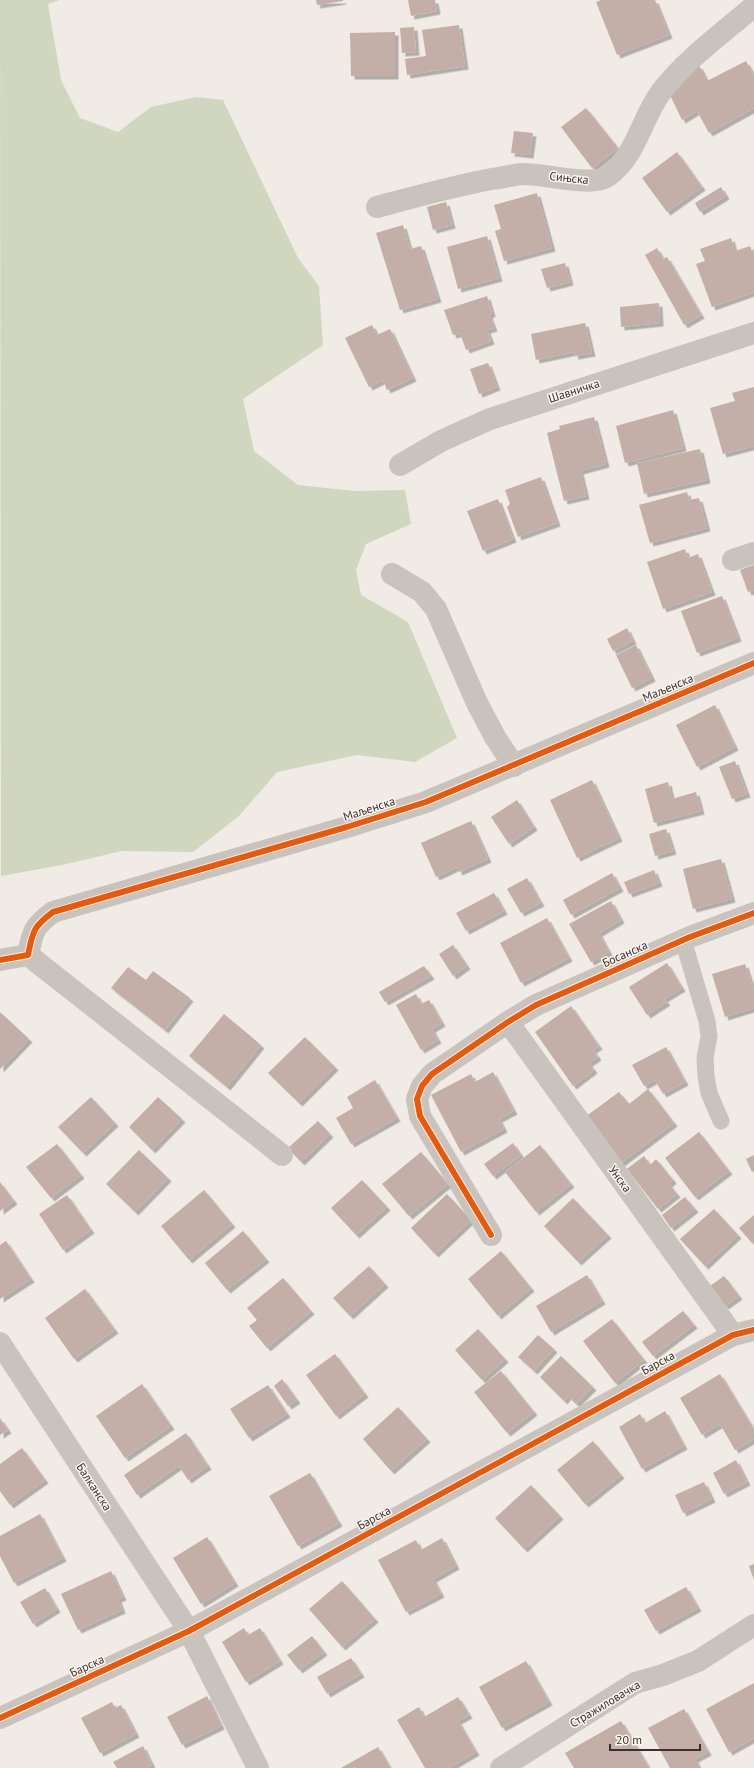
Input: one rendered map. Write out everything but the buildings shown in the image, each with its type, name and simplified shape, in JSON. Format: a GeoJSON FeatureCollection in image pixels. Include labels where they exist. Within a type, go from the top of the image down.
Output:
{"type":"FeatureCollection","features":[{"type":"Feature","properties":{"kind":"street","name":"Сињска"},"geometry":{"type":"LineString","coordinates":[[377,207],[446,189],[521,174],[588,181],[601,179],[608,176],[630,154],[659,94],[673,76],[754,6]]}},
{"type":"Feature","properties":{"kind":"street","name":"Шавничка"},"geometry":{"type":"LineString","coordinates":[[400,465],[441,441],[490,419],[754,332]]}},
{"type":"Feature","properties":{"kind":"street"},"geometry":{"type":"LineString","coordinates":[[733,560],[754,553]]}},
{"type":"Feature","properties":{"kind":"street"},"geometry":{"type":"LineString","coordinates":[[392,574],[422,592],[436,609],[477,703],[494,737],[514,766]]}},
{"type":"Feature","properties":{"kind":"street","name":"Маљенска"},"geometry":{"type":"LineString","coordinates":[[28,955],[32,933],[39,923],[53,912],[362,823],[426,802],[754,663]]}},
{"type":"Feature","properties":{"kind":"street","name":"Босанска"},"geometry":{"type":"LineString","coordinates":[[491,1235],[420,1116],[417,1099],[422,1086],[432,1074],[508,1022],[536,1005],[683,940],[754,912]]}},
{"type":"Feature","properties":{"kind":"street"},"geometry":{"type":"LineString","coordinates":[[0,960],[28,955],[282,1155]]}},
{"type":"Feature","properties":{"kind":"street","name":"Унска"},"geometry":{"type":"LineString","coordinates":[[508,1022],[733,1335]]}},
{"type":"Feature","properties":{"kind":"street","name":"Барска"},"geometry":{"type":"LineString","coordinates":[[0,1718],[189,1631],[733,1335],[754,1330]]}},
{"type":"Feature","properties":{"kind":"street","name":"Балканска"},"geometry":{"type":"LineString","coordinates":[[0,1343],[189,1631],[258,1768]]}},
{"type":"Feature","properties":{"kind":"street","name":"Стражиловачка"},"geometry":{"type":"LineString","coordinates":[[501,1768],[635,1683],[663,1675],[698,1661],[754,1625]]}},
{"type":"Feature","properties":{"kind":"lane"},"geometry":{"type":"LineString","coordinates":[[683,940],[707,1021],[709,1036],[705,1058],[706,1076],[709,1093],[721,1121]]}},
{"type":"Feature","properties":{"kind":"green space"},"geometry":{"type":"Polygon","coordinates":[[[0,0],[59,0],[48,4],[61,80],[80,118],[118,132],[151,107],[196,97],[223,100],[298,258],[319,286],[323,345],[243,399],[254,451],[298,485],[355,491],[405,490],[411,524],[366,544],[356,570],[361,595],[408,622],[457,738],[415,762],[357,755],[277,772],[239,816],[193,852],[122,851],[62,865],[1,876],[0,0]]]}},
{"type":"Feature","properties":{"kind":"cycle path"},"geometry":{"type":"LineString","coordinates":[[0,960],[28,955],[35,930],[41,922],[53,912],[347,827],[426,802],[754,663]]}},
{"type":"Feature","properties":{"kind":"cycle path"},"geometry":{"type":"LineString","coordinates":[[491,1235],[420,1116],[417,1099],[422,1086],[432,1074],[508,1022],[536,1005],[690,937],[754,913]]}},
{"type":"Feature","properties":{"kind":"cycle path"},"geometry":{"type":"LineString","coordinates":[[0,1718],[189,1631],[733,1335],[754,1330]]}}]}
